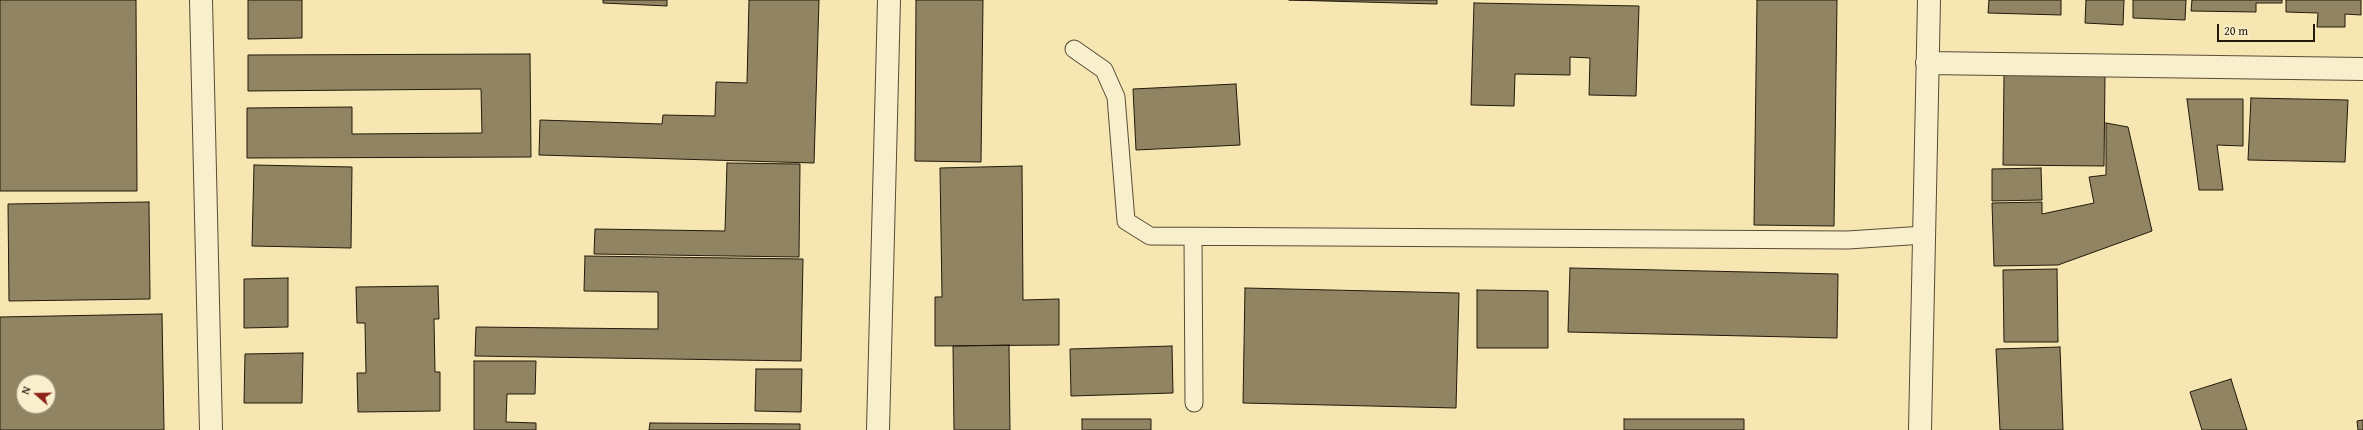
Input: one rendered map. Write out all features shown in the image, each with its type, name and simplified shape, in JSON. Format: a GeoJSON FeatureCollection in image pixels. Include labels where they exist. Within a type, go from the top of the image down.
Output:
{"type":"FeatureCollection","features":[{"type":"Feature","properties":{"kind":"street"},"geometry":{"type":"LineString","coordinates":[[201,0],[211,430]]}},
{"type":"Feature","properties":{"kind":"street"},"geometry":{"type":"LineString","coordinates":[[878,430],[889,0]]}},
{"type":"Feature","properties":{"kind":"street"},"geometry":{"type":"LineString","coordinates":[[1920,430],[1929,0]]}},
{"type":"Feature","properties":{"kind":"street"},"geometry":{"type":"LineString","coordinates":[[1927,63],[2363,69]]}},
{"type":"Feature","properties":{"kind":"lane"},"geometry":{"type":"LineString","coordinates":[[1074,50],[1104,70],[1116,97],[1126,221],[1150,236],[1193,238],[1848,240],[1924,235]]}},
{"type":"Feature","properties":{"kind":"lane"},"geometry":{"type":"LineString","coordinates":[[1193,238],[1194,403]]}},
{"type":"Feature","properties":{"kind":"building"},"geometry":{"type":"Polygon","coordinates":[[[0,0],[136,0],[137,191],[0,191],[0,0]]]}},
{"type":"Feature","properties":{"kind":"building"},"geometry":{"type":"Polygon","coordinates":[[[248,0],[302,0],[302,38],[248,39],[248,0]]]}},
{"type":"Feature","properties":{"kind":"building"},"geometry":{"type":"Polygon","coordinates":[[[603,0],[667,0],[667,6],[603,3],[603,0]]]}},
{"type":"Feature","properties":{"kind":"building"},"geometry":{"type":"Polygon","coordinates":[[[749,0],[819,0],[814,163],[539,155],[540,120],[662,124],[663,115],[715,116],[716,82],[747,83],[749,0]]]}},
{"type":"Feature","properties":{"kind":"building"},"geometry":{"type":"Polygon","coordinates":[[[916,0],[983,0],[981,162],[915,161],[916,0]]]}},
{"type":"Feature","properties":{"kind":"building"},"geometry":{"type":"Polygon","coordinates":[[[1289,0],[1437,0],[1437,4],[1289,0]]]}},
{"type":"Feature","properties":{"kind":"building"},"geometry":{"type":"Polygon","coordinates":[[[1757,0],[1837,0],[1834,226],[1754,225],[1757,0]]]}},
{"type":"Feature","properties":{"kind":"building"},"geometry":{"type":"Polygon","coordinates":[[[1989,0],[2061,0],[2061,15],[1988,13],[1989,0]]]}},
{"type":"Feature","properties":{"kind":"building"},"geometry":{"type":"Polygon","coordinates":[[[2086,0],[2124,0],[2123,25],[2085,23],[2086,0]]]}},
{"type":"Feature","properties":{"kind":"building"},"geometry":{"type":"Polygon","coordinates":[[[2133,0],[2186,0],[2185,20],[2133,18],[2133,0]]]}},
{"type":"Feature","properties":{"kind":"building"},"geometry":{"type":"Polygon","coordinates":[[[2192,0],[2282,0],[2282,3],[2256,3],[2256,12],[2191,11],[2192,0]]]}},
{"type":"Feature","properties":{"kind":"building"},"geometry":{"type":"Polygon","coordinates":[[[2286,0],[2361,0],[2361,15],[2345,14],[2345,27],[2317,27],[2318,13],[2286,12],[2286,0]]]}},
{"type":"Feature","properties":{"kind":"building"},"geometry":{"type":"Polygon","coordinates":[[[1474,3],[1639,6],[1636,96],[1589,95],[1590,58],[1570,57],[1570,75],[1515,74],[1514,106],[1471,105],[1474,3]]]}},
{"type":"Feature","properties":{"kind":"building"},"geometry":{"type":"Polygon","coordinates":[[[530,54],[531,157],[247,158],[247,108],[352,107],[352,134],[482,133],[481,89],[248,91],[248,55],[530,54]]]}},
{"type":"Feature","properties":{"kind":"building"},"geometry":{"type":"Polygon","coordinates":[[[2004,75],[2105,76],[2104,166],[2003,165],[2004,75]]]}},
{"type":"Feature","properties":{"kind":"building"},"geometry":{"type":"Polygon","coordinates":[[[1236,84],[1240,145],[1136,150],[1133,89],[1236,84]]]}},
{"type":"Feature","properties":{"kind":"building"},"geometry":{"type":"Polygon","coordinates":[[[2251,98],[2348,100],[2345,162],[2248,160],[2251,98]]]}},
{"type":"Feature","properties":{"kind":"building"},"geometry":{"type":"Polygon","coordinates":[[[2187,99],[2243,99],[2243,146],[2217,145],[2223,190],[2199,190],[2187,99]]]}},
{"type":"Feature","properties":{"kind":"building"},"geometry":{"type":"Polygon","coordinates":[[[2106,123],[2128,127],[2152,231],[2058,265],[1994,266],[1992,203],[2042,202],[2042,214],[2094,203],[2089,177],[2106,175],[2106,123]]]}},
{"type":"Feature","properties":{"kind":"building"},"geometry":{"type":"Polygon","coordinates":[[[727,163],[800,164],[799,257],[594,254],[595,229],[725,231],[727,163]]]}},
{"type":"Feature","properties":{"kind":"building"},"geometry":{"type":"Polygon","coordinates":[[[254,165],[352,167],[351,248],[252,246],[254,165]]]}},
{"type":"Feature","properties":{"kind":"building"},"geometry":{"type":"Polygon","coordinates":[[[1022,166],[1023,300],[1059,299],[1059,345],[935,346],[935,297],[942,297],[940,168],[1022,166]]]}},
{"type":"Feature","properties":{"kind":"building"},"geometry":{"type":"Polygon","coordinates":[[[2041,168],[2042,200],[1992,201],[1992,169],[2041,168]]]}},
{"type":"Feature","properties":{"kind":"building"},"geometry":{"type":"Polygon","coordinates":[[[149,202],[150,299],[9,301],[8,204],[149,202]]]}},
{"type":"Feature","properties":{"kind":"building"},"geometry":{"type":"Polygon","coordinates":[[[585,256],[803,259],[801,361],[475,356],[476,327],[658,329],[658,292],[584,291],[585,256]]]}},
{"type":"Feature","properties":{"kind":"building"},"geometry":{"type":"Polygon","coordinates":[[[1570,268],[1838,274],[1837,338],[1568,332],[1570,268]]]}},
{"type":"Feature","properties":{"kind":"building"},"geometry":{"type":"Polygon","coordinates":[[[2057,269],[2058,342],[2004,342],[2003,270],[2057,269]]]}},
{"type":"Feature","properties":{"kind":"building"},"geometry":{"type":"Polygon","coordinates":[[[288,278],[288,327],[244,328],[244,279],[288,278]]]}},
{"type":"Feature","properties":{"kind":"building"},"geometry":{"type":"Polygon","coordinates":[[[438,286],[439,319],[434,319],[435,372],[440,372],[440,411],[358,412],[357,373],[366,373],[365,323],[357,323],[356,287],[438,286]]]}},
{"type":"Feature","properties":{"kind":"building"},"geometry":{"type":"Polygon","coordinates":[[[1245,288],[1459,293],[1456,408],[1243,403],[1245,288]]]}},
{"type":"Feature","properties":{"kind":"building"},"geometry":{"type":"Polygon","coordinates":[[[1477,290],[1548,291],[1548,348],[1477,348],[1477,290]]]}},
{"type":"Feature","properties":{"kind":"building"},"geometry":{"type":"Polygon","coordinates":[[[162,314],[164,430],[0,430],[0,317],[162,314]]]}},
{"type":"Feature","properties":{"kind":"building"},"geometry":{"type":"Polygon","coordinates":[[[1009,345],[1010,430],[954,430],[953,346],[1009,345]]]}},
{"type":"Feature","properties":{"kind":"building"},"geometry":{"type":"Polygon","coordinates":[[[1172,346],[1173,393],[1071,396],[1070,349],[1172,346]]]}},
{"type":"Feature","properties":{"kind":"building"},"geometry":{"type":"Polygon","coordinates":[[[2060,347],[2063,430],[2000,430],[1996,349],[2060,347]]]}},
{"type":"Feature","properties":{"kind":"building"},"geometry":{"type":"Polygon","coordinates":[[[303,353],[302,403],[244,403],[245,354],[303,353]]]}},
{"type":"Feature","properties":{"kind":"building"},"geometry":{"type":"Polygon","coordinates":[[[474,361],[536,361],[535,394],[507,394],[506,422],[536,423],[536,430],[474,430],[474,361]]]}},
{"type":"Feature","properties":{"kind":"building"},"geometry":{"type":"Polygon","coordinates":[[[756,369],[802,369],[801,412],[755,411],[756,369]]]}},
{"type":"Feature","properties":{"kind":"building"},"geometry":{"type":"Polygon","coordinates":[[[2231,379],[2247,430],[2202,430],[2190,392],[2231,379]]]}},
{"type":"Feature","properties":{"kind":"building"},"geometry":{"type":"Polygon","coordinates":[[[1082,419],[1151,419],[1151,430],[1082,430],[1082,419]]]}},
{"type":"Feature","properties":{"kind":"building"},"geometry":{"type":"Polygon","coordinates":[[[1624,419],[1744,419],[1744,430],[1624,430],[1624,419]]]}},
{"type":"Feature","properties":{"kind":"building"},"geometry":{"type":"Polygon","coordinates":[[[2363,420],[2363,430],[2358,430],[2357,421],[2363,420]]]}},
{"type":"Feature","properties":{"kind":"building"},"geometry":{"type":"Polygon","coordinates":[[[650,423],[800,424],[800,430],[649,430],[650,423]]]}}]}
